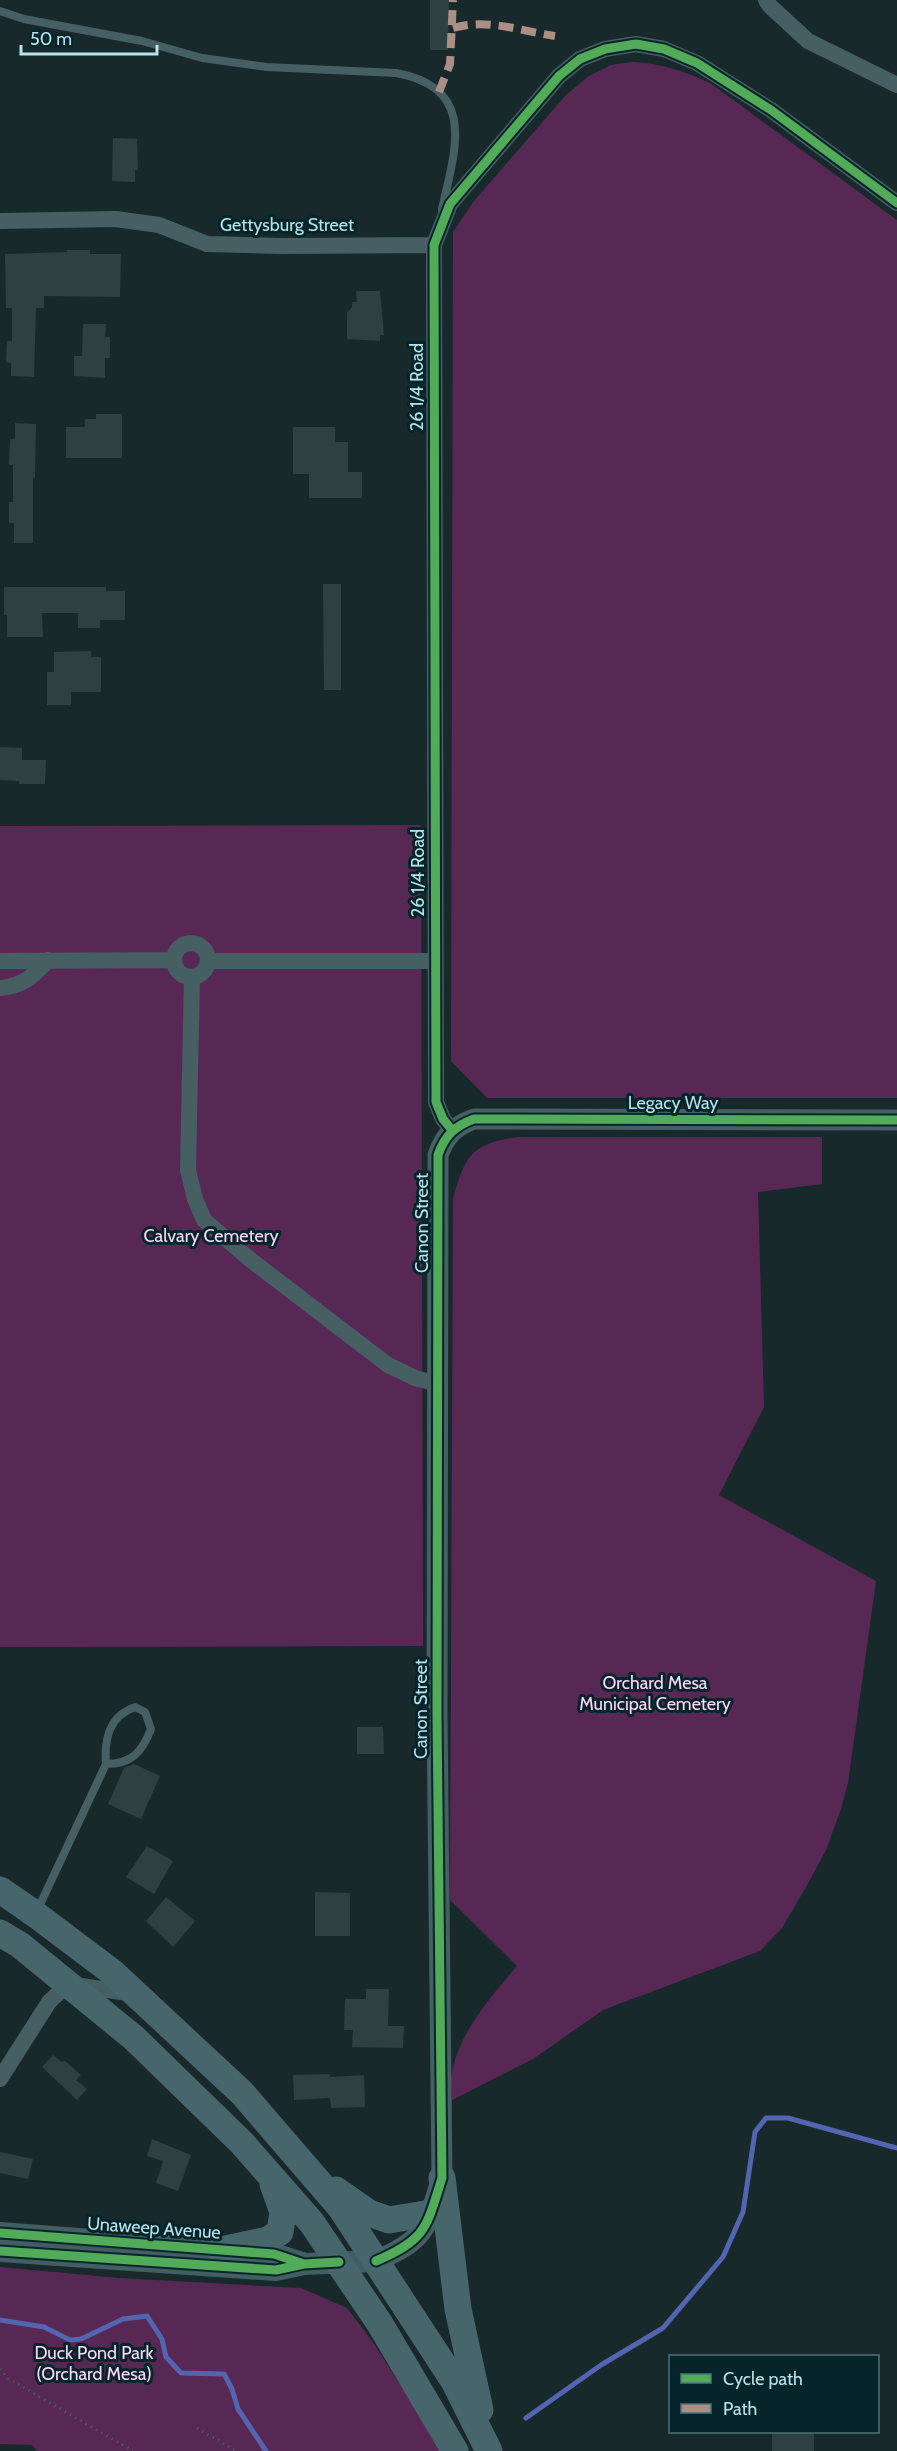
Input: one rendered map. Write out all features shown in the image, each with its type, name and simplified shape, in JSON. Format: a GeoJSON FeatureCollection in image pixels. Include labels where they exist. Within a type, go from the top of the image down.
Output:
{"type":"FeatureCollection","features":[{"type":"Feature","properties":{"kind":"highway"},"geometry":{"type":"LineString","coordinates":[[0,1890],[112,1972],[242,2093],[341,2208],[454,2381],[489,2450]]}},
{"type":"Feature","properties":{"kind":"highway"},"geometry":{"type":"LineString","coordinates":[[0,1933],[20,1945],[134,2038],[242,2143],[312,2223],[339,2262],[380,2324],[455,2451]]}},
{"type":"Feature","properties":{"kind":"highway"},"geometry":{"type":"LineString","coordinates":[[312,2174],[369,2212],[390,2220],[430,2213]]}},
{"type":"Feature","properties":{"kind":"highway"},"geometry":{"type":"LineString","coordinates":[[222,2250],[268,2240],[280,2232],[283,2212],[270,2175]]}},
{"type":"Feature","properties":{"kind":"highway"},"geometry":{"type":"LineString","coordinates":[[442,2178],[458,2309],[489,2450]]}},
{"type":"Feature","properties":{"kind":"main road","name":"Unaweep Avenue"},"geometry":{"type":"LineString","coordinates":[[0,2233],[274,2254],[304,2264]]}},
{"type":"Feature","properties":{"kind":"main road","name":"Unaweep Avenue"},"geometry":{"type":"LineString","coordinates":[[0,2251],[276,2270],[304,2264],[376,2261]]}},
{"type":"Feature","properties":{"kind":"street"},"geometry":{"type":"LineString","coordinates":[[766,0],[808,41],[897,85]]}},
{"type":"Feature","properties":{"kind":"street","name":"26 1/4 Road"},"geometry":{"type":"LineString","coordinates":[[452,1130],[443,1119],[436,1102],[435,961],[434,245],[450,204],[559,76],[580,59],[605,49],[636,44],[664,49],[697,63],[771,110],[897,203]]}},
{"type":"Feature","properties":{"kind":"street","name":"Gettysburg Street"},"geometry":{"type":"LineString","coordinates":[[0,222],[116,219],[159,225],[207,244],[434,245]]}},
{"type":"Feature","properties":{"kind":"street"},"geometry":{"type":"LineString","coordinates":[[192,943],[201,945],[207,952],[209,961],[206,969],[200,975],[192,977],[183,975],[177,969],[174,960],[177,951],[183,945],[192,943]]}},
{"type":"Feature","properties":{"kind":"street"},"geometry":{"type":"LineString","coordinates":[[0,988],[18,986],[40,970],[48,960]]}},
{"type":"Feature","properties":{"kind":"street"},"geometry":{"type":"LineString","coordinates":[[0,961],[174,960]]}},
{"type":"Feature","properties":{"kind":"street"},"geometry":{"type":"LineString","coordinates":[[209,961],[435,961]]}},
{"type":"Feature","properties":{"kind":"street"},"geometry":{"type":"LineString","coordinates":[[192,977],[188,1170],[195,1199],[204,1220],[252,1261],[388,1365],[415,1378],[438,1384]]}},
{"type":"Feature","properties":{"kind":"street","name":"Legacy Way"},"geometry":{"type":"LineString","coordinates":[[452,1130],[474,1119],[897,1120]]}},
{"type":"Feature","properties":{"kind":"street","name":"Canon Street"},"geometry":{"type":"LineString","coordinates":[[376,2261],[402,2250],[423,2230],[442,2178],[438,1869],[438,1155],[443,1142],[452,1130]]}},
{"type":"Feature","properties":{"kind":"street"},"geometry":{"type":"LineString","coordinates":[[0,2079],[49,2002],[68,1984],[135,1994]]}},
{"type":"Feature","properties":{"kind":"lane"},"geometry":{"type":"LineString","coordinates":[[0,11],[24,19],[142,41],[202,57],[267,67],[396,73],[429,82],[448,103],[456,130],[456,148],[434,245]]}},
{"type":"Feature","properties":{"kind":"lane"},"geometry":{"type":"LineString","coordinates":[[35,1914],[106,1764],[105,1743],[112,1726],[123,1711],[135,1707],[145,1712],[152,1729],[144,1747],[135,1757],[118,1764],[106,1764]]}},
{"type":"Feature","properties":{"kind":"path"},"geometry":{"type":"LineString","coordinates":[[0,2369],[9,2379],[132,2451]]}},
{"type":"Feature","properties":{"kind":"path"},"geometry":{"type":"LineString","coordinates":[[197,2428],[236,2451]]}},
{"type":"Feature","properties":{"kind":"green space"},"geometry":{"type":"Polygon","coordinates":[[[632,62],[672,68],[710,83],[897,220],[897,1098],[487,1098],[451,1061],[453,232],[474,201],[566,95],[589,76],[611,65],[632,62]]]}},
{"type":"Feature","properties":{"kind":"green space","name":"Calvary Cemetery"},"geometry":{"type":"Polygon","coordinates":[[[421,825],[423,1646],[0,1647],[0,826],[421,825]]]}},
{"type":"Feature","properties":{"kind":"green space","name":"Orchard Mesa Municipal Cemetery"},"geometry":{"type":"Polygon","coordinates":[[[519,1137],[822,1137],[822,1184],[758,1192],[764,1407],[719,1495],[876,1581],[848,1783],[841,1809],[826,1850],[782,1928],[760,1951],[603,2010],[533,2059],[452,2100],[452,2072],[462,2042],[478,2015],[517,1966],[450,1900],[453,1199],[462,1172],[473,1154],[491,1143],[519,1137]]]}},
{"type":"Feature","properties":{"kind":"green space","name":"Duck Pond Park (Orchard Mesa)"},"geometry":{"type":"Polygon","coordinates":[[[0,2267],[119,2278],[301,2288],[347,2308],[372,2341],[427,2426],[440,2451],[37,2451],[32,2445],[0,2444],[0,2267]]]}},
{"type":"Feature","properties":{"kind":"building"},"geometry":{"type":"Polygon","coordinates":[[[430,0],[449,0],[448,50],[430,50],[430,0]]]}},
{"type":"Feature","properties":{"kind":"building"},"geometry":{"type":"Polygon","coordinates":[[[113,138],[137,139],[138,170],[135,170],[135,182],[112,181],[113,138]]]}},
{"type":"Feature","properties":{"kind":"building"},"geometry":{"type":"Polygon","coordinates":[[[67,250],[90,250],[90,254],[121,254],[120,297],[44,296],[44,308],[36,308],[34,377],[11,376],[11,363],[6,362],[7,341],[12,341],[12,308],[6,308],[5,254],[67,252],[67,250]]]}},
{"type":"Feature","properties":{"kind":"building"},"geometry":{"type":"Polygon","coordinates":[[[356,291],[380,291],[384,335],[380,335],[380,341],[347,339],[347,313],[352,307],[352,302],[357,302],[356,291]]]}},
{"type":"Feature","properties":{"kind":"building"},"geometry":{"type":"Polygon","coordinates":[[[83,324],[106,324],[105,337],[110,337],[110,358],[105,358],[105,378],[74,376],[74,356],[82,356],[83,324]]]}},
{"type":"Feature","properties":{"kind":"building"},"geometry":{"type":"Polygon","coordinates":[[[96,414],[122,414],[122,458],[66,458],[66,427],[85,427],[85,419],[96,419],[96,414]]]}},
{"type":"Feature","properties":{"kind":"building"},"geometry":{"type":"Polygon","coordinates":[[[15,423],[36,424],[33,543],[14,543],[14,523],[9,523],[9,502],[13,502],[13,465],[9,465],[10,439],[15,439],[15,423]]]}},
{"type":"Feature","properties":{"kind":"building"},"geometry":{"type":"Polygon","coordinates":[[[293,427],[335,427],[335,442],[348,442],[348,472],[362,472],[362,498],[309,498],[309,474],[293,474],[293,427]]]}},
{"type":"Feature","properties":{"kind":"building"},"geometry":{"type":"Polygon","coordinates":[[[323,584],[341,584],[341,690],[324,690],[323,584]]]}},
{"type":"Feature","properties":{"kind":"building"},"geometry":{"type":"Polygon","coordinates":[[[4,587],[106,587],[106,591],[125,591],[125,620],[100,620],[100,628],[78,628],[78,613],[42,613],[43,637],[7,637],[4,587]]]}},
{"type":"Feature","properties":{"kind":"building"},"geometry":{"type":"Polygon","coordinates":[[[91,651],[91,657],[101,657],[101,692],[71,692],[71,705],[47,705],[47,672],[54,672],[54,652],[91,651]]]}},
{"type":"Feature","properties":{"kind":"building"},"geometry":{"type":"Polygon","coordinates":[[[0,747],[22,748],[22,760],[46,760],[45,784],[19,784],[19,781],[0,780],[0,747]]]}},
{"type":"Feature","properties":{"kind":"building"},"geometry":{"type":"Polygon","coordinates":[[[357,1727],[383,1727],[384,1754],[357,1754],[357,1727]]]}},
{"type":"Feature","properties":{"kind":"building"},"geometry":{"type":"Polygon","coordinates":[[[134,1764],[160,1776],[141,1819],[108,1804],[124,1768],[134,1764]]]}},
{"type":"Feature","properties":{"kind":"building"},"geometry":{"type":"Polygon","coordinates":[[[147,1846],[173,1861],[154,1894],[126,1877],[147,1846]]]}},
{"type":"Feature","properties":{"kind":"building"},"geometry":{"type":"Polygon","coordinates":[[[315,1892],[350,1893],[350,1936],[315,1936],[315,1892]]]}},
{"type":"Feature","properties":{"kind":"building"},"geometry":{"type":"Polygon","coordinates":[[[166,1897],[195,1921],[173,1947],[146,1921],[166,1897]]]}},
{"type":"Feature","properties":{"kind":"building"},"geometry":{"type":"Polygon","coordinates":[[[366,1989],[389,1989],[388,2026],[404,2026],[403,2048],[352,2047],[353,2030],[344,2030],[345,1999],[366,1999],[366,1989]]]}},
{"type":"Feature","properties":{"kind":"building"},"geometry":{"type":"Polygon","coordinates":[[[53,2055],[62,2062],[65,2061],[81,2075],[76,2080],[87,2089],[77,2100],[42,2067],[53,2055]]]}},
{"type":"Feature","properties":{"kind":"building"},"geometry":{"type":"Polygon","coordinates":[[[330,2074],[330,2077],[364,2075],[365,2107],[331,2108],[330,2098],[294,2100],[293,2075],[330,2074]]]}},
{"type":"Feature","properties":{"kind":"building"},"geometry":{"type":"Polygon","coordinates":[[[152,2139],[191,2155],[178,2191],[156,2183],[163,2161],[147,2156],[152,2139]]]}},
{"type":"Feature","properties":{"kind":"building"},"geometry":{"type":"Polygon","coordinates":[[[0,2152],[33,2159],[28,2179],[0,2173],[0,2152]]]}},
{"type":"Feature","properties":{"kind":"building"},"geometry":{"type":"Polygon","coordinates":[[[772,2433],[814,2433],[814,2451],[772,2451],[772,2433]]]}},
{"type":"Feature","properties":{"kind":"waterway"},"geometry":{"type":"LineString","coordinates":[[526,2418],[601,2365],[663,2328],[723,2257],[743,2212],[755,2132],[766,2118],[788,2118],[897,2148]]}},
{"type":"Feature","properties":{"kind":"waterway"},"geometry":{"type":"LineString","coordinates":[[0,2320],[44,2327],[70,2340],[81,2339],[123,2319],[147,2316],[162,2339],[166,2357],[181,2373],[224,2374],[232,2389],[238,2409],[266,2451]]}},
{"type":"Feature","properties":{"kind":"marked path"},"geometry":{"type":"LineString","coordinates":[[439,92],[450,64],[453,0]]}},
{"type":"Feature","properties":{"kind":"marked path"},"geometry":{"type":"LineString","coordinates":[[453,28],[479,24],[504,26],[555,36]]}},
{"type":"Feature","properties":{"kind":"cycle path"},"geometry":{"type":"LineString","coordinates":[[452,1130],[443,1119],[436,1102],[434,245],[450,204],[559,76],[580,59],[605,49],[636,44],[664,49],[697,63],[771,110],[897,203]]}},
{"type":"Feature","properties":{"kind":"cycle path"},"geometry":{"type":"LineString","coordinates":[[376,2261],[406,2246],[422,2230],[428,2220],[442,2178],[437,1714],[438,1155],[441,1148],[452,1132],[474,1119],[897,1120]]}},
{"type":"Feature","properties":{"kind":"cycle path"},"geometry":{"type":"LineString","coordinates":[[0,2233],[274,2254],[304,2264]]}},
{"type":"Feature","properties":{"kind":"cycle path"},"geometry":{"type":"LineString","coordinates":[[0,2251],[276,2270],[304,2264],[339,2262]]}}]}
